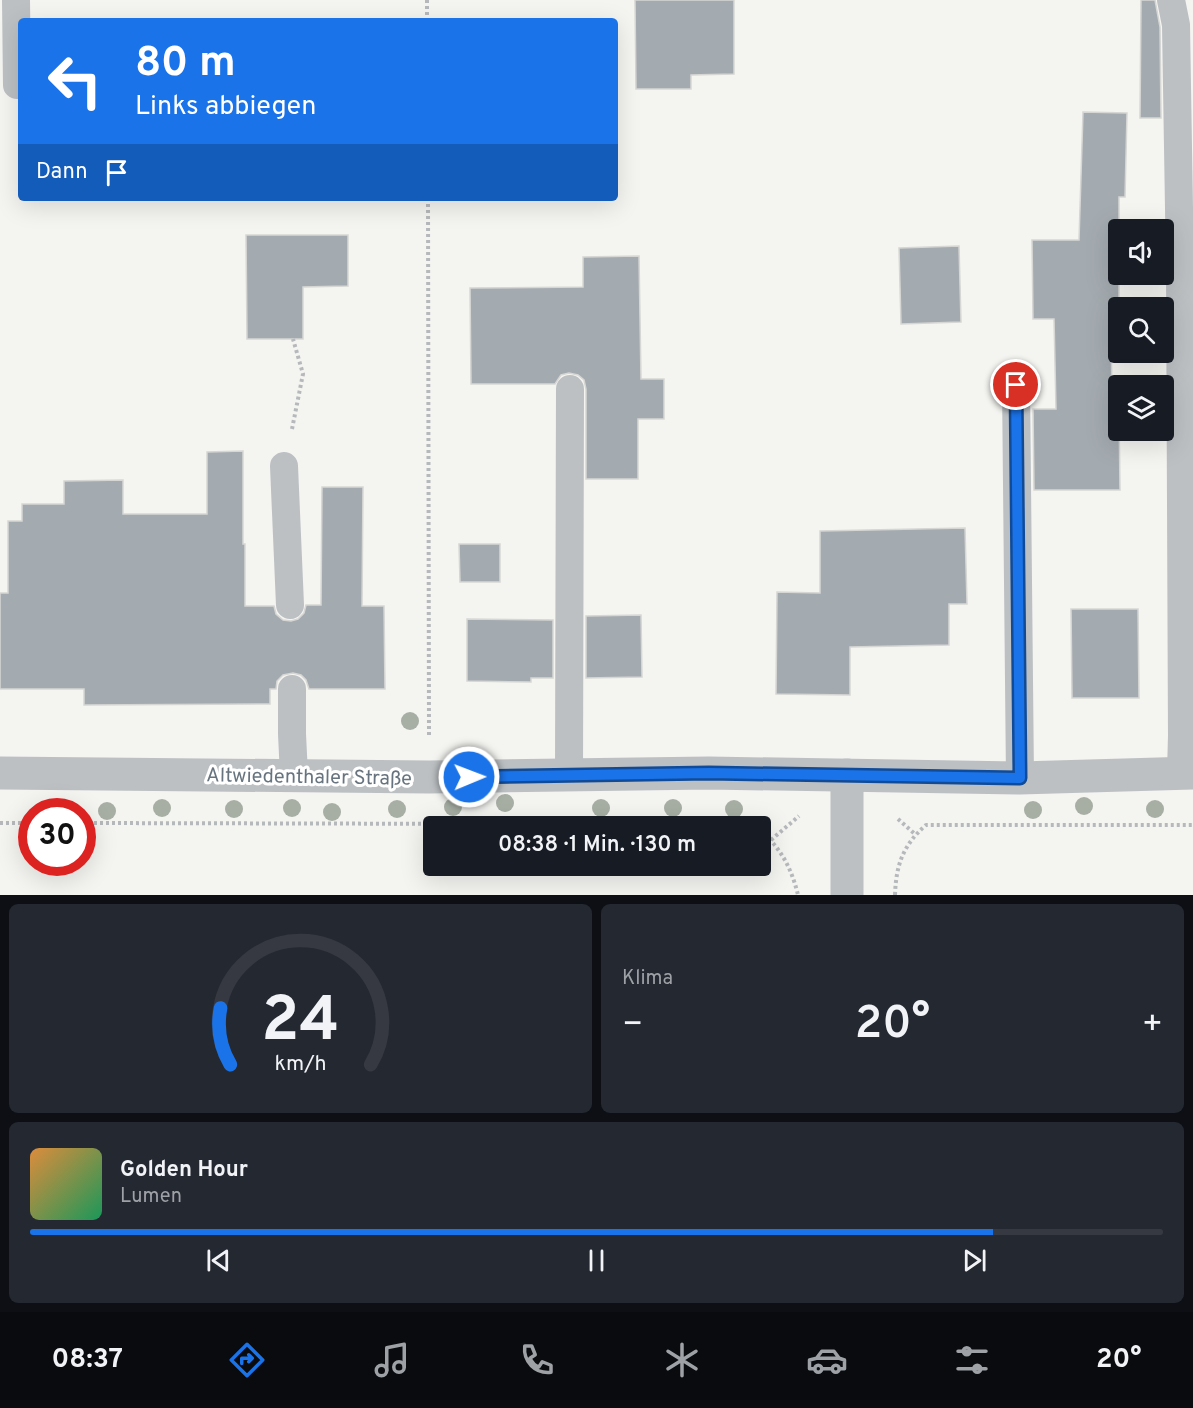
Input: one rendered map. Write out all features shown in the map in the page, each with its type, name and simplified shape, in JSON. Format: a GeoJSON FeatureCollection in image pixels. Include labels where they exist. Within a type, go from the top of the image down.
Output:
{"type":"FeatureCollection","features":[{"type":"Feature","properties":{"kind":"street","name":"Altwiedenthaler Straße"},"geometry":{"type":"LineString","coordinates":[[0,773],[429,777],[709,773],[1020,778],[1187,773]]}},
{"type":"Feature","properties":{"kind":"street"},"geometry":{"type":"LineString","coordinates":[[847,775],[847,895]]}},
{"type":"Feature","properties":{"kind":"lane"},"geometry":{"type":"LineString","coordinates":[[16,0],[17,85]]}},
{"type":"Feature","properties":{"kind":"lane"},"geometry":{"type":"LineString","coordinates":[[1171,0],[1176,25],[1180,269],[1182,736],[1187,773]]}},
{"type":"Feature","properties":{"kind":"lane"},"geometry":{"type":"LineString","coordinates":[[1016,385],[1020,778]]}},
{"type":"Feature","properties":{"kind":"lane"},"geometry":{"type":"LineString","coordinates":[[569,775],[570,389]]}},
{"type":"Feature","properties":{"kind":"lane"},"geometry":{"type":"LineString","coordinates":[[284,466],[290,605]]}},
{"type":"Feature","properties":{"kind":"lane"},"geometry":{"type":"LineString","coordinates":[[292,689],[294,775]]}},
{"type":"Feature","properties":{"kind":"path"},"geometry":{"type":"LineString","coordinates":[[427,0],[427,18]]}},
{"type":"Feature","properties":{"kind":"path"},"geometry":{"type":"LineString","coordinates":[[428,201],[429,777]]}},
{"type":"Feature","properties":{"kind":"path"},"geometry":{"type":"LineString","coordinates":[[284,466],[303,374],[293,339]]}},
{"type":"Feature","properties":{"kind":"path"},"geometry":{"type":"LineString","coordinates":[[0,823],[18,823]]}},
{"type":"Feature","properties":{"kind":"path"},"geometry":{"type":"LineString","coordinates":[[96,823],[423,824]]}},
{"type":"Feature","properties":{"kind":"path"},"geometry":{"type":"LineString","coordinates":[[896,895],[896,878],[902,855],[915,834],[926,825],[1193,825]]}},
{"type":"Feature","properties":{"kind":"path"},"geometry":{"type":"LineString","coordinates":[[787,827],[771,840],[790,869],[798,895]]}},
{"type":"Feature","properties":{"kind":"path"},"geometry":{"type":"LineString","coordinates":[[908,827],[915,834]]}},
{"type":"Feature","properties":{"kind":"building"},"geometry":{"type":"Polygon","coordinates":[[[635,0],[734,0],[734,74],[691,75],[691,89],[636,89],[635,0]]]}},
{"type":"Feature","properties":{"kind":"building"},"geometry":{"type":"Polygon","coordinates":[[[1141,0],[1155,0],[1160,27],[1161,118],[1140,118],[1141,0]]]}},
{"type":"Feature","properties":{"kind":"building"},"geometry":{"type":"Polygon","coordinates":[[[1083,112],[1127,113],[1125,197],[1119,197],[1119,219],[1108,219],[1108,285],[1119,285],[1119,297],[1108,297],[1108,363],[1111,363],[1112,375],[1108,375],[1108,441],[1119,441],[1120,490],[1034,490],[1033,409],[1056,409],[1054,319],[1033,319],[1032,240],[1079,240],[1083,112]]]}},
{"type":"Feature","properties":{"kind":"building"},"geometry":{"type":"Polygon","coordinates":[[[246,235],[348,235],[348,286],[303,287],[303,339],[247,339],[246,235]]]}},
{"type":"Feature","properties":{"kind":"building"},"geometry":{"type":"Polygon","coordinates":[[[959,246],[961,322],[901,324],[899,248],[959,246]]]}},
{"type":"Feature","properties":{"kind":"building"},"geometry":{"type":"Polygon","coordinates":[[[639,256],[641,379],[664,379],[664,419],[638,419],[638,479],[586,479],[586,389],[584,380],[578,375],[569,373],[561,375],[555,384],[471,384],[470,288],[583,287],[583,257],[639,256]]]}},
{"type":"Feature","properties":{"kind":"building"},"geometry":{"type":"Polygon","coordinates":[[[243,451],[245,606],[274,606],[276,614],[283,620],[298,619],[304,613],[306,605],[321,605],[322,487],[363,487],[362,606],[384,606],[385,689],[309,689],[306,680],[301,675],[293,673],[283,675],[277,681],[276,689],[270,689],[270,704],[84,705],[84,689],[0,689],[0,593],[8,593],[8,521],[22,521],[22,504],[64,504],[64,481],[123,480],[123,514],[207,514],[207,452],[243,451]]]}},
{"type":"Feature","properties":{"kind":"building"},"geometry":{"type":"Polygon","coordinates":[[[965,528],[967,604],[949,604],[949,645],[850,647],[850,695],[776,694],[777,592],[820,593],[820,531],[965,528]]]}},
{"type":"Feature","properties":{"kind":"building"},"geometry":{"type":"Polygon","coordinates":[[[459,544],[500,544],[500,582],[460,582],[459,544]]]}},
{"type":"Feature","properties":{"kind":"building"},"geometry":{"type":"Polygon","coordinates":[[[1071,609],[1138,609],[1139,698],[1072,698],[1071,609]]]}},
{"type":"Feature","properties":{"kind":"building"},"geometry":{"type":"Polygon","coordinates":[[[641,615],[642,677],[586,678],[586,616],[641,615]]]}},
{"type":"Feature","properties":{"kind":"building"},"geometry":{"type":"Polygon","coordinates":[[[467,619],[553,620],[553,678],[531,678],[531,682],[467,681],[467,619]]]}},
{"type":"Feature","properties":{"kind":"route"},"geometry":{"type":"LineString","coordinates":[[469,777],[709,773],[1020,778],[1016,385]]}}]}
